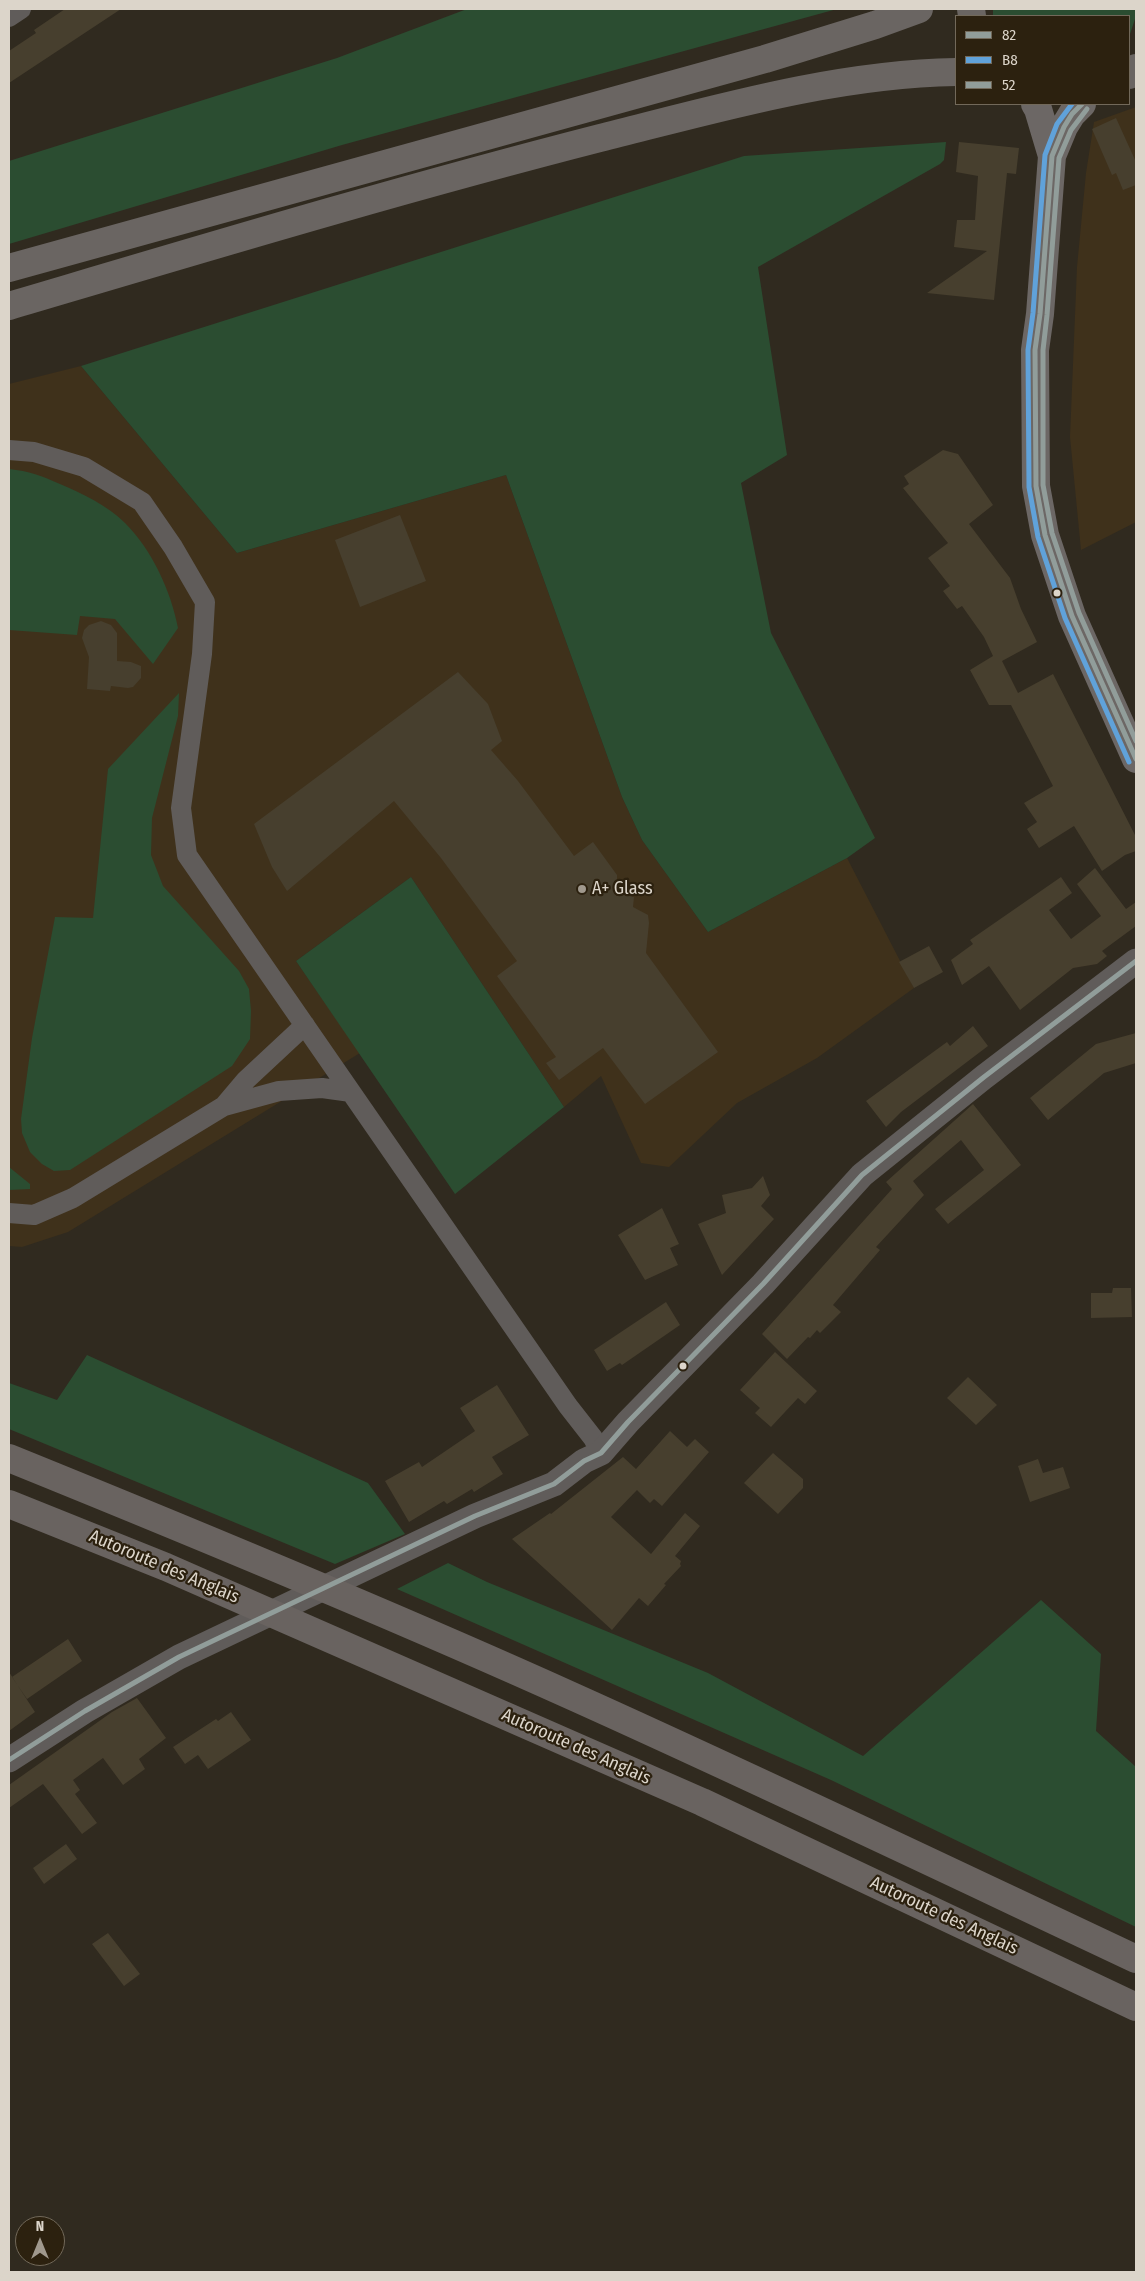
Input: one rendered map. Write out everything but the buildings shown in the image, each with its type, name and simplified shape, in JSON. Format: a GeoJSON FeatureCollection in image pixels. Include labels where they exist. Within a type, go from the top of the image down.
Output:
{"type":"FeatureCollection","features":[{"type":"Feature","properties":{"kind":"highway"},"geometry":{"type":"LineString","coordinates":[[9,268],[765,59],[875,25],[919,9]]}},
{"type":"Feature","properties":{"kind":"highway"},"geometry":{"type":"LineString","coordinates":[[9,306],[517,159],[744,102],[878,77],[955,72]]}},
{"type":"Feature","properties":{"kind":"highway"},"geometry":{"type":"LineString","coordinates":[[9,1458],[186,1529],[571,1695],[742,1773],[1136,1959]]}},
{"type":"Feature","properties":{"kind":"highway","name":"Autoroute des Anglais"},"geometry":{"type":"LineString","coordinates":[[9,1504],[166,1567],[702,1802],[1136,2007]]}},
{"type":"Feature","properties":{"kind":"main road"},"geometry":{"type":"LineString","coordinates":[[1036,105],[1052,156]]}},
{"type":"Feature","properties":{"kind":"main road"},"geometry":{"type":"LineString","coordinates":[[1081,105],[1072,114],[1064,127],[1052,156],[1040,314],[1035,350],[1036,486],[1046,535],[1072,616],[1136,759]]}},
{"type":"Feature","properties":{"kind":"street"},"geometry":{"type":"LineString","coordinates":[[9,17],[21,9]]}},
{"type":"Feature","properties":{"kind":"street"},"geometry":{"type":"LineString","coordinates":[[9,450],[34,452],[84,467],[142,502],[173,547],[205,602],[202,654],[181,808],[187,855],[563,1398],[593,1438],[601,1453]]}},
{"type":"Feature","properties":{"kind":"street"},"geometry":{"type":"LineString","coordinates":[[9,1760],[85,1711],[179,1657],[475,1516],[554,1484],[584,1461],[601,1453],[628,1422],[763,1284],[862,1175],[984,1077],[1136,962]]}},
{"type":"Feature","properties":{"kind":"street"},"geometry":{"type":"LineString","coordinates":[[224,1106],[246,1080],[306,1025]]}},
{"type":"Feature","properties":{"kind":"street"},"geometry":{"type":"LineString","coordinates":[[9,1213],[34,1215],[73,1198],[224,1106],[279,1091],[322,1088],[351,1092]]}},
{"type":"Feature","properties":{"kind":"shaded area"},"geometry":{"type":"Polygon","coordinates":[[[1136,107],[1136,522],[1081,550],[1070,437],[1077,267],[1086,173],[1094,122],[1136,107]]]}},
{"type":"Feature","properties":{"kind":"shaded area"},"geometry":{"type":"Polygon","coordinates":[[[81,366],[237,553],[506,475],[622,797],[642,840],[708,932],[847,858],[914,988],[817,1058],[737,1103],[669,1167],[641,1163],[601,1076],[564,1107],[411,877],[296,961],[360,1053],[68,1232],[22,1247],[9,1246],[9,384],[81,366]]]}},
{"type":"Feature","properties":{"kind":"green space"},"geometry":{"type":"Polygon","coordinates":[[[467,9],[837,9],[342,145],[9,244],[9,161],[337,58],[467,9]]]}},
{"type":"Feature","properties":{"kind":"green space"},"geometry":{"type":"Polygon","coordinates":[[[993,9],[1136,9],[1136,16],[1130,34],[1130,15],[993,15],[993,9]]]}},
{"type":"Feature","properties":{"kind":"green space"},"geometry":{"type":"Polygon","coordinates":[[[946,142],[944,160],[940,164],[758,267],[787,455],[741,483],[771,633],[875,838],[847,858],[708,932],[642,840],[622,797],[506,475],[237,553],[81,366],[744,156],[946,142]]]}},
{"type":"Feature","properties":{"kind":"green space"},"geometry":{"type":"Polygon","coordinates":[[[9,469],[41,476],[94,501],[125,523],[144,546],[159,572],[171,600],[178,628],[153,664],[115,619],[80,616],[77,635],[9,630],[9,469]]]}},
{"type":"Feature","properties":{"kind":"green space"},"geometry":{"type":"Polygon","coordinates":[[[179,693],[178,716],[152,818],[151,855],[163,886],[239,971],[249,989],[251,1011],[250,1039],[232,1066],[70,1170],[54,1171],[42,1164],[30,1152],[22,1133],[21,1119],[32,1038],[55,917],[93,918],[108,769],[179,693]]]}},
{"type":"Feature","properties":{"kind":"green space"},"geometry":{"type":"Polygon","coordinates":[[[411,877],[564,1107],[455,1194],[296,961],[411,877]]]}},
{"type":"Feature","properties":{"kind":"green space"},"geometry":{"type":"Polygon","coordinates":[[[9,1167],[30,1184],[30,1189],[9,1190],[9,1167]]]}},
{"type":"Feature","properties":{"kind":"green space"},"geometry":{"type":"Polygon","coordinates":[[[87,1355],[368,1483],[405,1534],[335,1564],[9,1429],[9,1383],[57,1400],[87,1355]]]}},
{"type":"Feature","properties":{"kind":"green space"},"geometry":{"type":"Polygon","coordinates":[[[448,1563],[487,1582],[708,1673],[863,1756],[1041,1600],[1101,1654],[1096,1731],[1136,1767],[1136,1927],[831,1780],[397,1589],[448,1563]]]}},
{"type":"Feature","properties":{"kind":"transit line","name":"B8"},"geometry":{"type":"LineString","coordinates":[[1071,105],[1057,124],[1045,155],[1033,313],[1028,350],[1029,487],[1038,537],[1065,618],[1129,762]]}},
{"type":"Feature","properties":{"kind":"transit line","name":"82"},"geometry":{"type":"LineString","coordinates":[[1081,105],[1072,114],[1064,127],[1052,156],[1040,314],[1035,350],[1036,486],[1045,535],[1072,616],[1136,759]]}},
{"type":"Feature","properties":{"kind":"transit line","name":"52"},"geometry":{"type":"LineString","coordinates":[[1087,109],[1071,130],[1059,158],[1043,350],[1043,485],[1052,533],[1079,613],[1136,741]]}},
{"type":"Feature","properties":{"kind":"transit line","name":"82"},"geometry":{"type":"LineString","coordinates":[[9,1760],[85,1711],[179,1657],[475,1516],[554,1484],[584,1461],[601,1453],[628,1422],[763,1284],[862,1175],[984,1077],[1136,961]]}},
{"type":"Feature","properties":{"kind":"place","name":"A+ Glass"},"geometry":{"type":"Point","coordinates":[582,889]}}]}
